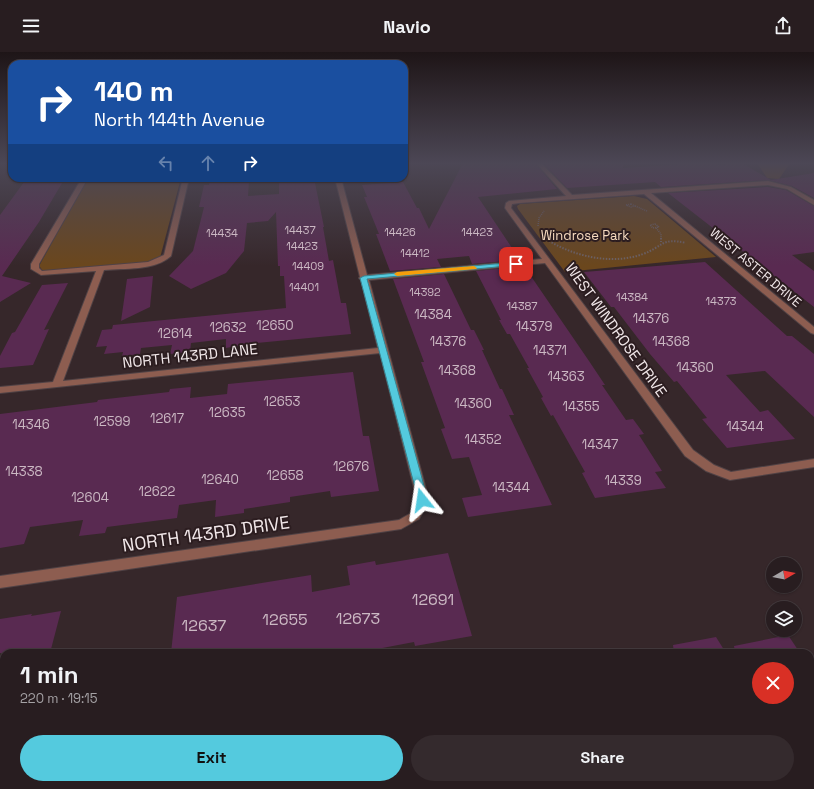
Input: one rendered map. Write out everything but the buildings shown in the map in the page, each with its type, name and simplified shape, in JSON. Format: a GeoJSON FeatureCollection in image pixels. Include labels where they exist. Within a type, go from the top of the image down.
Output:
{"type":"FeatureCollection","features":[{"type":"Feature","properties":{"kind":"street"},"geometry":{"type":"LineString","coordinates":[[74,197],[35,264],[35,269],[41,273],[149,264],[159,261],[167,256],[181,197]]}},
{"type":"Feature","properties":{"kind":"street"},"geometry":{"type":"LineString","coordinates":[[343,197],[383,350]]}},
{"type":"Feature","properties":{"kind":"street","name":"WEST WINDROSE DRIVE"},"geometry":{"type":"LineString","coordinates":[[565,197],[519,201],[509,203],[508,208],[689,453],[710,468],[730,476],[814,463]]}},
{"type":"Feature","properties":{"kind":"street","name":"WEST ASTER DRIVE"},"geometry":{"type":"LineString","coordinates":[[653,197],[814,331]]}},
{"type":"Feature","properties":{"kind":"street"},"geometry":{"type":"LineString","coordinates":[[805,197],[814,203]]}},
{"type":"Feature","properties":{"kind":"street"},"geometry":{"type":"LineString","coordinates":[[364,278],[547,261]]}},
{"type":"Feature","properties":{"kind":"street"},"geometry":{"type":"LineString","coordinates":[[57,384],[101,268]]}},
{"type":"Feature","properties":{"kind":"street","name":"NORTH 143RD LANE"},"geometry":{"type":"LineString","coordinates":[[0,390],[383,350]]}},
{"type":"Feature","properties":{"kind":"street","name":"NORTH 143RD DRIVE"},"geometry":{"type":"LineString","coordinates":[[0,582],[401,524],[415,516],[422,500],[383,350]]}},
{"type":"Feature","properties":{"kind":"path"},"geometry":{"type":"LineString","coordinates":[[656,228],[661,234],[661,243]]}},
{"type":"Feature","properties":{"kind":"path"},"geometry":{"type":"LineString","coordinates":[[547,240],[561,248],[593,257],[625,258],[644,254],[654,249],[661,243],[678,241],[691,244]]}},
{"type":"Feature","properties":{"kind":"path"},"geometry":{"type":"LineString","coordinates":[[555,250],[561,248]]}},
{"type":"Feature","properties":{"kind":"green space"},"geometry":{"type":"Polygon","coordinates":[[[77,197],[176,197],[160,258],[148,263],[43,271],[39,266],[77,197]]]}},
{"type":"Feature","properties":{"kind":"green space","name":"Windrose Park"},"geometry":{"type":"Polygon","coordinates":[[[614,197],[640,197],[647,199],[716,257],[565,272],[518,209],[517,206],[520,204],[614,197]]]}},
{"type":"Feature","properties":{"kind":"slow traffic"},"geometry":{"type":"LineString","coordinates":[[397,274],[474,268]]}},
{"type":"Feature","properties":{"kind":"route"},"geometry":{"type":"LineString","coordinates":[[422,500],[364,278],[516,264]]}}]}
